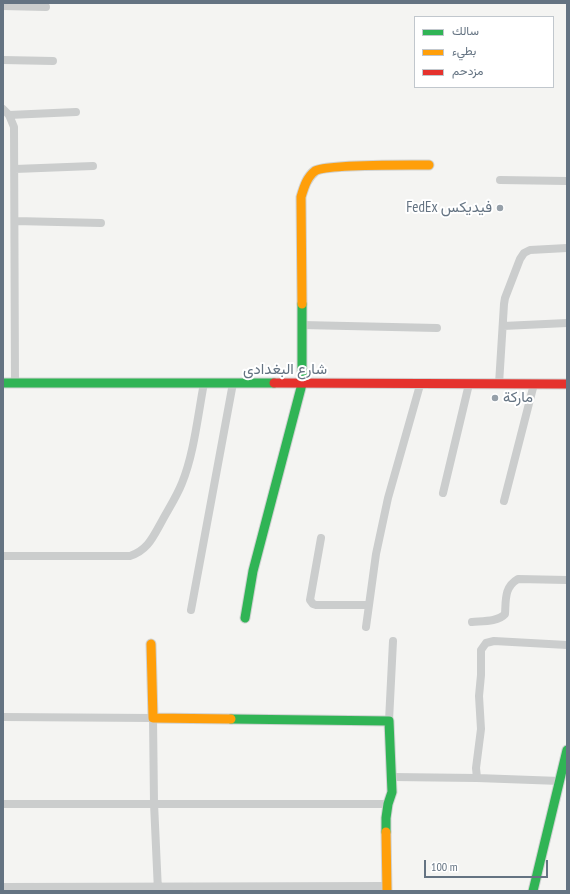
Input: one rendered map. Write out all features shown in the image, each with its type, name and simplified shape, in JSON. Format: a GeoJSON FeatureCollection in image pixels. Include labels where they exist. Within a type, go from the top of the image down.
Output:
{"type":"FeatureCollection","features":[{"type":"Feature","properties":{"kind":"street"},"geometry":{"type":"LineString","coordinates":[[3,6],[46,7]]}},
{"type":"Feature","properties":{"kind":"street"},"geometry":{"type":"LineString","coordinates":[[3,60],[53,61]]}},
{"type":"Feature","properties":{"kind":"street"},"geometry":{"type":"LineString","coordinates":[[15,383],[14,127],[6,112],[76,112]]}},
{"type":"Feature","properties":{"kind":"street"},"geometry":{"type":"LineString","coordinates":[[245,618],[253,571],[302,384],[302,198],[306,181],[316,170],[324,168],[429,165]]}},
{"type":"Feature","properties":{"kind":"street"},"geometry":{"type":"LineString","coordinates":[[15,169],[93,166]]}},
{"type":"Feature","properties":{"kind":"street"},"geometry":{"type":"LineString","coordinates":[[500,180],[567,181]]}},
{"type":"Feature","properties":{"kind":"street"},"geometry":{"type":"LineString","coordinates":[[15,221],[101,223]]}},
{"type":"Feature","properties":{"kind":"street"},"geometry":{"type":"LineString","coordinates":[[500,384],[505,298],[520,258],[524,253],[530,250],[567,248]]}},
{"type":"Feature","properties":{"kind":"street"},"geometry":{"type":"LineString","coordinates":[[503,326],[567,323]]}},
{"type":"Feature","properties":{"kind":"street"},"geometry":{"type":"LineString","coordinates":[[302,325],[437,328]]}},
{"type":"Feature","properties":{"kind":"street","name":"شارع البغدادى"},"geometry":{"type":"LineString","coordinates":[[3,383],[420,385],[567,384]]}},
{"type":"Feature","properties":{"kind":"street"},"geometry":{"type":"LineString","coordinates":[[3,556],[130,556],[140,553],[155,532],[182,483],[191,453],[204,383]]}},
{"type":"Feature","properties":{"kind":"street"},"geometry":{"type":"LineString","coordinates":[[191,610],[233,384]]}},
{"type":"Feature","properties":{"kind":"street"},"geometry":{"type":"LineString","coordinates":[[443,493],[469,384]]}},
{"type":"Feature","properties":{"kind":"street"},"geometry":{"type":"LineString","coordinates":[[504,501],[534,384]]}},
{"type":"Feature","properties":{"kind":"street"},"geometry":{"type":"LineString","coordinates":[[366,628],[376,554],[388,498],[420,385]]}},
{"type":"Feature","properties":{"kind":"street"},"geometry":{"type":"LineString","coordinates":[[321,538],[310,600],[313,604],[368,606]]}},
{"type":"Feature","properties":{"kind":"street"},"geometry":{"type":"LineString","coordinates":[[472,622],[502,617],[505,614],[507,589],[512,582],[518,579],[567,580]]}},
{"type":"Feature","properties":{"kind":"street"},"geometry":{"type":"LineString","coordinates":[[3,887],[158,889],[386,888],[386,818],[392,792],[388,721],[393,641]]}},
{"type":"Feature","properties":{"kind":"street"},"geometry":{"type":"LineString","coordinates":[[477,778],[476,768],[481,729],[479,696],[482,675],[482,650],[486,643],[494,641],[567,646]]}},
{"type":"Feature","properties":{"kind":"street"},"geometry":{"type":"LineString","coordinates":[[151,644],[154,803],[158,889]]}},
{"type":"Feature","properties":{"kind":"street"},"geometry":{"type":"LineString","coordinates":[[3,717],[388,721]]}},
{"type":"Feature","properties":{"kind":"street"},"geometry":{"type":"LineString","coordinates":[[533,891],[567,750]]}},
{"type":"Feature","properties":{"kind":"street"},"geometry":{"type":"LineString","coordinates":[[392,777],[560,781]]}},
{"type":"Feature","properties":{"kind":"street"},"geometry":{"type":"LineString","coordinates":[[3,804],[388,804]]}},
{"type":"Feature","properties":{"kind":"traffic: fast"},"geometry":{"type":"LineString","coordinates":[[245,618],[253,571],[302,384],[302,304]]}},
{"type":"Feature","properties":{"kind":"traffic: fast"},"geometry":{"type":"LineString","coordinates":[[3,383],[274,383]]}},
{"type":"Feature","properties":{"kind":"traffic: fast"},"geometry":{"type":"LineString","coordinates":[[231,719],[389,721],[392,792],[388,804],[386,832]]}},
{"type":"Feature","properties":{"kind":"traffic: fast"},"geometry":{"type":"LineString","coordinates":[[533,891],[567,750]]}},
{"type":"Feature","properties":{"kind":"traffic: slow"},"geometry":{"type":"LineString","coordinates":[[302,304],[301,197],[306,182],[312,173],[322,169],[335,167],[369,165],[429,165]]}},
{"type":"Feature","properties":{"kind":"traffic: slow"},"geometry":{"type":"LineString","coordinates":[[151,644],[153,718],[231,719]]}},
{"type":"Feature","properties":{"kind":"traffic: slow"},"geometry":{"type":"LineString","coordinates":[[386,832],[387,891]]}},
{"type":"Feature","properties":{"kind":"traffic: jam"},"geometry":{"type":"LineString","coordinates":[[274,383],[567,384]]}},
{"type":"Feature","properties":{"kind":"place","name":"FedEx فيديكس"},"geometry":{"type":"Point","coordinates":[500,208]}},
{"type":"Feature","properties":{"kind":"place","name":"ماركة"},"geometry":{"type":"Point","coordinates":[495,398]}}]}
